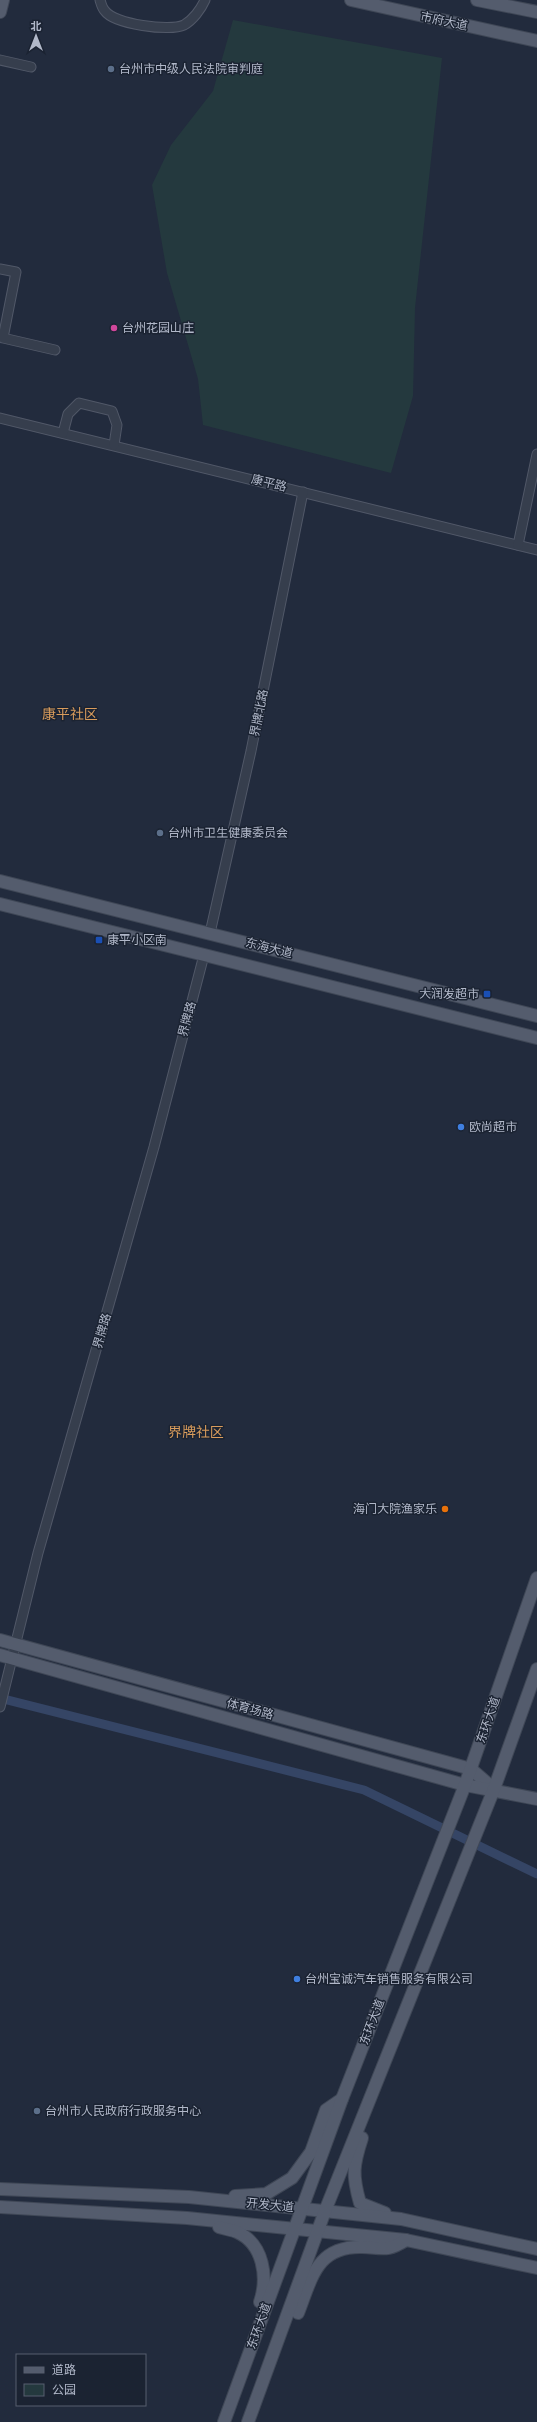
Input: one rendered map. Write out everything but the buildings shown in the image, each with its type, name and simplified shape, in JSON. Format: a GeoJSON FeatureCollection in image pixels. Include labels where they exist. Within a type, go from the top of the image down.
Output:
{"type":"FeatureCollection","features":[{"type":"Feature","properties":{"kind":"main road"},"geometry":{"type":"LineString","coordinates":[[0,12],[3,0]]}},
{"type":"Feature","properties":{"kind":"main road","name":"市府大道"},"geometry":{"type":"LineString","coordinates":[[351,0],[537,41]]}},
{"type":"Feature","properties":{"kind":"main road"},"geometry":{"type":"LineString","coordinates":[[478,0],[537,12]]}},
{"type":"Feature","properties":{"kind":"main road","name":"东海大道"},"geometry":{"type":"LineString","coordinates":[[0,881],[537,1016]]}},
{"type":"Feature","properties":{"kind":"main road","name":"东海大道"},"geometry":{"type":"LineString","coordinates":[[0,904],[537,1038]]}},
{"type":"Feature","properties":{"kind":"main road","name":"东环大道"},"geometry":{"type":"LineString","coordinates":[[224,2422],[342,2099],[465,1785],[537,1578]]}},
{"type":"Feature","properties":{"kind":"main road","name":"体育场路"},"geometry":{"type":"LineString","coordinates":[[0,1640],[470,1769],[494,1789]]}},
{"type":"Feature","properties":{"kind":"main road","name":"体育场路"},"geometry":{"type":"LineString","coordinates":[[6,1657],[465,1785],[494,1789],[537,1799]]}},
{"type":"Feature","properties":{"kind":"main road","name":"东环大道"},"geometry":{"type":"LineString","coordinates":[[248,2422],[282,2334],[325,2211],[494,1789],[537,1668]]}},
{"type":"Feature","properties":{"kind":"main road"},"geometry":{"type":"LineString","coordinates":[[190,2196],[266,2194],[292,2178],[311,2152],[326,2110],[342,2099]]}},
{"type":"Feature","properties":{"kind":"main road"},"geometry":{"type":"LineString","coordinates":[[366,2107],[370,2114],[355,2159],[354,2182],[360,2203],[401,2219]]}},
{"type":"Feature","properties":{"kind":"main road","name":"开发大道"},"geometry":{"type":"LineString","coordinates":[[0,2189],[190,2196],[401,2219],[537,2249]]}},
{"type":"Feature","properties":{"kind":"main road","name":"开发大道"},"geometry":{"type":"LineString","coordinates":[[0,2207],[188,2218],[406,2240],[537,2268]]}},
{"type":"Feature","properties":{"kind":"main road"},"geometry":{"type":"LineString","coordinates":[[188,2218],[238,2232],[250,2241],[264,2266],[265,2288],[253,2321],[256,2336]]}},
{"type":"Feature","properties":{"kind":"main road"},"geometry":{"type":"LineString","coordinates":[[282,2334],[295,2321],[315,2269],[336,2249],[361,2247],[391,2249],[406,2240]]}},
{"type":"Feature","properties":{"kind":"street"},"geometry":{"type":"LineString","coordinates":[[100,0],[105,12],[116,19],[165,30],[184,25],[200,10],[206,0]]}},
{"type":"Feature","properties":{"kind":"street"},"geometry":{"type":"LineString","coordinates":[[0,60],[31,67]]}},
{"type":"Feature","properties":{"kind":"street"},"geometry":{"type":"LineString","coordinates":[[0,268],[16,272],[3,338],[56,350]]}},
{"type":"Feature","properties":{"kind":"street"},"geometry":{"type":"LineString","coordinates":[[63,433],[68,414],[79,403],[112,411],[117,425],[114,445]]}},
{"type":"Feature","properties":{"kind":"street","name":"康平路"},"geometry":{"type":"LineString","coordinates":[[0,418],[537,550]]}},
{"type":"Feature","properties":{"kind":"street"},"geometry":{"type":"LineString","coordinates":[[518,545],[537,454]]}},
{"type":"Feature","properties":{"kind":"street","name":"界牌北路"},"geometry":{"type":"LineString","coordinates":[[210,933],[251,751],[303,492]]}},
{"type":"Feature","properties":{"kind":"street","name":"界牌路"},"geometry":{"type":"LineString","coordinates":[[0,1707],[6,1657],[15,1644],[38,1553],[154,1147],[204,955]]}},
{"type":"Feature","properties":{"kind":"green space"},"geometry":{"type":"Polygon","coordinates":[[[233,20],[442,58],[415,308],[413,396],[391,473],[203,425],[198,379],[167,273],[152,185],[171,145],[213,91],[233,20]]]}},
{"type":"Feature","properties":{"kind":"waterway"},"geometry":{"type":"LineString","coordinates":[[0,1698],[364,1790],[537,1874]]}},
{"type":"Feature","properties":{"kind":"place","name":"台州市中级人民法院审判庭"},"geometry":{"type":"Point","coordinates":[111,69]}},
{"type":"Feature","properties":{"kind":"place","name":"台州花园山庄"},"geometry":{"type":"Point","coordinates":[114,328]}},
{"type":"Feature","properties":{"kind":"place","name":"台州市卫生健康委员会"},"geometry":{"type":"Point","coordinates":[160,833]}},
{"type":"Feature","properties":{"kind":"place","name":"康平小区南"},"geometry":{"type":"Point","coordinates":[99,940]}},
{"type":"Feature","properties":{"kind":"place","name":"大润发超市"},"geometry":{"type":"Point","coordinates":[487,994]}},
{"type":"Feature","properties":{"kind":"place","name":"欧尚超市"},"geometry":{"type":"Point","coordinates":[461,1127]}},
{"type":"Feature","properties":{"kind":"place","name":"海门大院渔家乐"},"geometry":{"type":"Point","coordinates":[445,1509]}},
{"type":"Feature","properties":{"kind":"place","name":"台州宝诚汽车销售服务有限公司"},"geometry":{"type":"Point","coordinates":[297,1979]}},
{"type":"Feature","properties":{"kind":"place","name":"台州市人民政府行政服务中心"},"geometry":{"type":"Point","coordinates":[37,2111]}},
{"type":"Feature","properties":{"kind":"district","name":"康平社区"},"geometry":{"type":"Point","coordinates":[70,714]}},
{"type":"Feature","properties":{"kind":"district","name":"界牌社区"},"geometry":{"type":"Point","coordinates":[196,1432]}}]}
